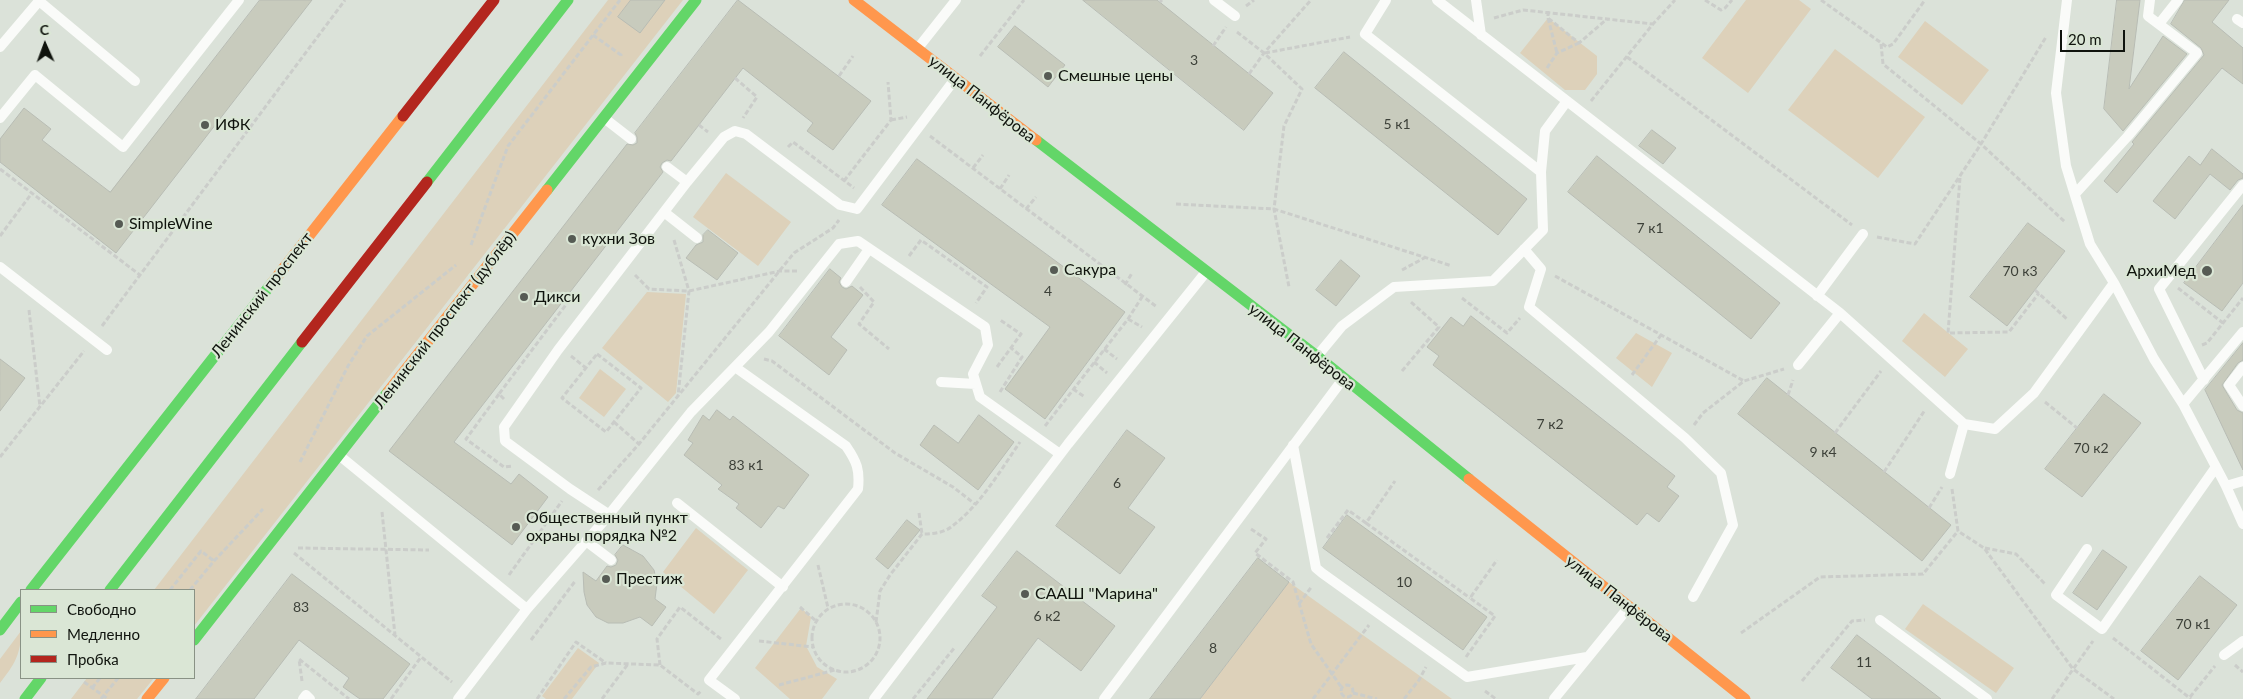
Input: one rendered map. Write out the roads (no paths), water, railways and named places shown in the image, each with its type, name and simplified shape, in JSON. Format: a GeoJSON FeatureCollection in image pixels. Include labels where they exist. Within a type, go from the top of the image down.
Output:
{"type":"FeatureCollection","features":[{"type":"Feature","properties":{"kind":"street","name":"Ленинский проспект"},"geometry":{"type":"LineString","coordinates":[[32,589],[494,0]]}},
{"type":"Feature","properties":{"kind":"street"},"geometry":{"type":"LineString","coordinates":[[111,589],[568,0]]}},
{"type":"Feature","properties":{"kind":"street","name":"Ленинский проспект (дублёр)"},"geometry":{"type":"LineString","coordinates":[[195,639],[602,117],[696,0]]}},
{"type":"Feature","properties":{"kind":"street","name":"улица Панфёрова"},"geometry":{"type":"LineString","coordinates":[[854,0],[1317,356],[1343,379],[1739,697]]}},
{"type":"Feature","properties":{"kind":"street"},"geometry":{"type":"LineString","coordinates":[[0,630],[20,603]]}},
{"type":"Feature","properties":{"kind":"street"},"geometry":{"type":"LineString","coordinates":[[25,699],[40,679]]}},
{"type":"Feature","properties":{"kind":"street"},"geometry":{"type":"LineString","coordinates":[[147,699],[163,679]]}},
{"type":"Feature","properties":{"kind":"lane"},"geometry":{"type":"LineString","coordinates":[[0,118],[35,75],[123,147],[239,0]]}},
{"type":"Feature","properties":{"kind":"lane"},"geometry":{"type":"LineString","coordinates":[[917,49],[956,0]]}},
{"type":"Feature","properties":{"kind":"lane"},"geometry":{"type":"LineString","coordinates":[[1214,0],[1235,16]]}},
{"type":"Feature","properties":{"kind":"lane"},"geometry":{"type":"LineString","coordinates":[[1386,0],[1365,34],[1541,172]]}},
{"type":"Feature","properties":{"kind":"lane"},"geometry":{"type":"LineString","coordinates":[[1437,0],[1840,313],[1964,424],[1995,429],[2034,393],[2114,283]]}},
{"type":"Feature","properties":{"kind":"lane"},"geometry":{"type":"LineString","coordinates":[[1476,0],[1481,36]]}},
{"type":"Feature","properties":{"kind":"lane"},"geometry":{"type":"LineString","coordinates":[[2067,0],[2056,93],[2066,166],[2090,244],[2114,283],[2154,360],[2183,404],[2226,486],[2243,524]]}},
{"type":"Feature","properties":{"kind":"lane"},"geometry":{"type":"LineString","coordinates":[[2075,194],[2128,136],[2198,54],[2148,16],[2150,0]]}},
{"type":"Feature","properties":{"kind":"lane"},"geometry":{"type":"LineString","coordinates":[[2159,24],[2178,0]]}},
{"type":"Feature","properties":{"kind":"lane"},"geometry":{"type":"LineString","coordinates":[[0,47],[39,1],[135,81]]}},
{"type":"Feature","properties":{"kind":"lane"},"geometry":{"type":"LineString","coordinates":[[608,514],[570,489],[505,441],[504,426],[591,307],[687,182],[724,137],[735,131],[746,134],[840,205],[857,209],[956,78]]}},
{"type":"Feature","properties":{"kind":"lane"},"geometry":{"type":"LineString","coordinates":[[1317,356],[1342,326],[1394,287],[1493,281],[1543,230],[1541,172],[1545,131],[1567,101]]}},
{"type":"Feature","properties":{"kind":"lane"},"geometry":{"type":"LineString","coordinates":[[602,117],[631,139]]}},
{"type":"Feature","properties":{"kind":"lane"},"geometry":{"type":"LineString","coordinates":[[667,167],[687,182]]}},
{"type":"Feature","properties":{"kind":"lane"},"geometry":{"type":"LineString","coordinates":[[2204,380],[2160,289],[2243,185]]}},
{"type":"Feature","properties":{"kind":"lane"},"geometry":{"type":"LineString","coordinates":[[664,212],[697,238]]}},
{"type":"Feature","properties":{"kind":"lane"},"geometry":{"type":"LineString","coordinates":[[1817,296],[1863,234]]}},
{"type":"Feature","properties":{"kind":"lane"},"geometry":{"type":"LineString","coordinates":[[461,695],[527,609],[586,541],[691,412],[769,332],[839,244],[858,241],[985,327],[988,345],[973,374],[980,397],[1060,454]]}},
{"type":"Feature","properties":{"kind":"lane"},"geometry":{"type":"LineString","coordinates":[[848,279],[869,249]]}},
{"type":"Feature","properties":{"kind":"lane"},"geometry":{"type":"LineString","coordinates":[[1524,249],[1541,269],[1528,308],[1685,438],[1722,473],[1733,525],[1693,597]]}},
{"type":"Feature","properties":{"kind":"lane"},"geometry":{"type":"LineString","coordinates":[[0,267],[107,350]]}},
{"type":"Feature","properties":{"kind":"lane"},"geometry":{"type":"LineString","coordinates":[[874,699],[1060,454],[1206,272]]}},
{"type":"Feature","properties":{"kind":"lane"},"geometry":{"type":"LineString","coordinates":[[1798,365],[1840,313]]}},
{"type":"Feature","properties":{"kind":"lane"},"geometry":{"type":"LineString","coordinates":[[2183,404],[2243,332]]}},
{"type":"Feature","properties":{"kind":"lane"},"geometry":{"type":"LineString","coordinates":[[735,367],[846,446],[854,457],[859,472],[858,489],[709,680],[735,699]]}},
{"type":"Feature","properties":{"kind":"lane"},"geometry":{"type":"LineString","coordinates":[[2243,367],[2229,385],[2243,406]]}},
{"type":"Feature","properties":{"kind":"lane"},"geometry":{"type":"LineString","coordinates":[[1104,699],[1343,379]]}},
{"type":"Feature","properties":{"kind":"lane"},"geometry":{"type":"LineString","coordinates":[[942,382],[976,384]]}},
{"type":"Feature","properties":{"kind":"lane"},"geometry":{"type":"LineString","coordinates":[[1950,474],[1964,424]]}},
{"type":"Feature","properties":{"kind":"lane"},"geometry":{"type":"LineString","coordinates":[[1293,445],[1316,568],[1322,573],[1467,677],[1587,657]]}},
{"type":"Feature","properties":{"kind":"lane"},"geometry":{"type":"LineString","coordinates":[[339,455],[527,609]]}},
{"type":"Feature","properties":{"kind":"lane"},"geometry":{"type":"LineString","coordinates":[[2087,549],[2056,595],[2102,629],[2216,467]]}},
{"type":"Feature","properties":{"kind":"lane"},"geometry":{"type":"LineString","coordinates":[[2226,486],[2243,481]]}},
{"type":"Feature","properties":{"kind":"lane"},"geometry":{"type":"LineString","coordinates":[[677,503],[783,586]]}},
{"type":"Feature","properties":{"kind":"lane"},"geometry":{"type":"LineString","coordinates":[[586,541],[611,560]]}},
{"type":"Feature","properties":{"kind":"lane"},"geometry":{"type":"LineString","coordinates":[[1554,699],[1628,607]]}},
{"type":"Feature","properties":{"kind":"lane"},"geometry":{"type":"LineString","coordinates":[[1880,620],[1987,699]]}},
{"type":"Feature","properties":{"kind":"lane"},"geometry":{"type":"LineString","coordinates":[[2224,655],[2243,640]]}},
{"type":"Feature","properties":{"kind":"place","name":"Смешные цены"},"geometry":{"type":"Point","coordinates":[1048,76]}},
{"type":"Feature","properties":{"kind":"place","name":"ИФК"},"geometry":{"type":"Point","coordinates":[205,125]}},
{"type":"Feature","properties":{"kind":"place","name":"SimpleWine"},"geometry":{"type":"Point","coordinates":[119,224]}},
{"type":"Feature","properties":{"kind":"place","name":"кухни Зов"},"geometry":{"type":"Point","coordinates":[572,239]}},
{"type":"Feature","properties":{"kind":"place","name":"Сакура"},"geometry":{"type":"Point","coordinates":[1054,270]}},
{"type":"Feature","properties":{"kind":"place","name":"АрхиМед"},"geometry":{"type":"Point","coordinates":[2207,271]}},
{"type":"Feature","properties":{"kind":"place","name":"Дикси"},"geometry":{"type":"Point","coordinates":[524,297]}},
{"type":"Feature","properties":{"kind":"place","name":"Общественный пункт охраны порядка №2"},"geometry":{"type":"Point","coordinates":[516,527]}},
{"type":"Feature","properties":{"kind":"place","name":"Престиж"},"geometry":{"type":"Point","coordinates":[606,579]}},
{"type":"Feature","properties":{"kind":"place","name":"СААШ \"Марина\""},"geometry":{"type":"Point","coordinates":[1025,594]}}]}
